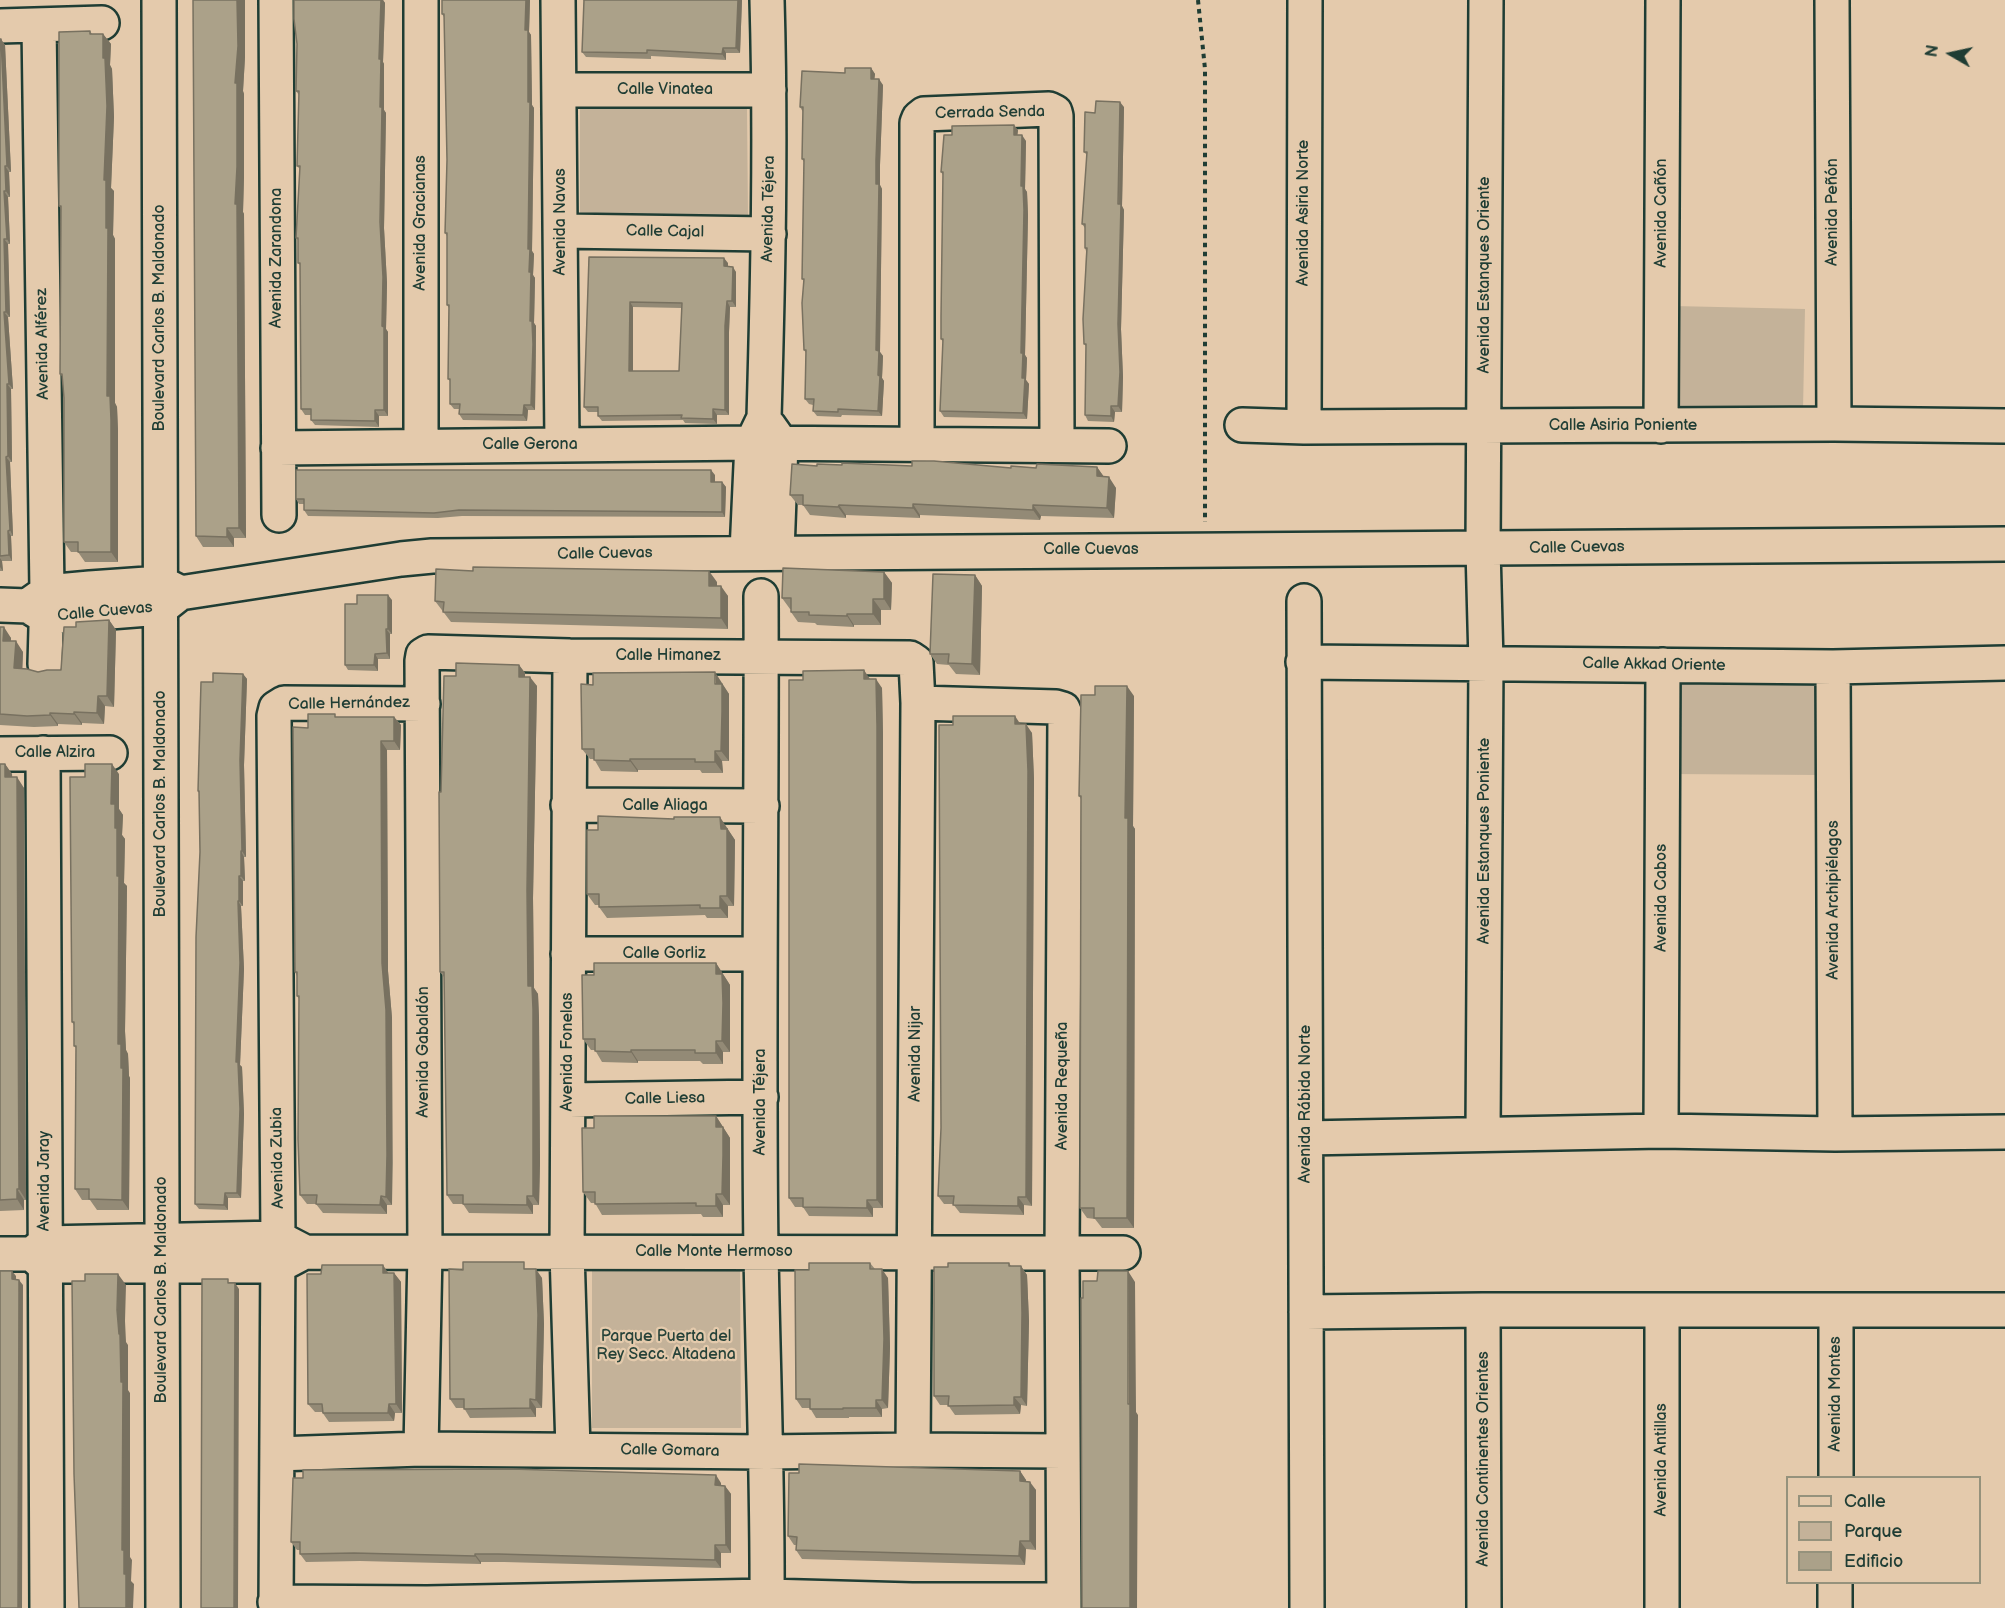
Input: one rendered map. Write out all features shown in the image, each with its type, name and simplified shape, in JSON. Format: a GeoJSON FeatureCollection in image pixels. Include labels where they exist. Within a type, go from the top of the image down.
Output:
{"type":"FeatureCollection","features":[{"type":"Feature","properties":{"kind":"street","name":"Boulevard Carlos B. Maldonado"},"geometry":{"type":"LineString","coordinates":[[159,0],[167,595],[162,1252],[163,1608]]}},
{"type":"Feature","properties":{"kind":"street","name":"Avenida Zarandona"},"geometry":{"type":"LineString","coordinates":[[276,0],[279,515]]}},
{"type":"Feature","properties":{"kind":"street","name":"Avenida Gracianas"},"geometry":{"type":"LineString","coordinates":[[420,0],[420,446]]}},
{"type":"Feature","properties":{"kind":"street","name":"Avenida Navas"},"geometry":{"type":"LineString","coordinates":[[558,0],[562,445]]}},
{"type":"Feature","properties":{"kind":"street","name":"Avenida Téjera"},"geometry":{"type":"LineString","coordinates":[[762,552],[769,234],[770,90],[767,0]]}},
{"type":"Feature","properties":{"kind":"street","name":"Avenida Asiria Norte"},"geometry":{"type":"LineString","coordinates":[[1304,427],[1305,0]]}},
{"type":"Feature","properties":{"kind":"street","name":"Avenida Estanques Oriente"},"geometry":{"type":"LineString","coordinates":[[1483,549],[1486,0]]}},
{"type":"Feature","properties":{"kind":"street","name":"Avenida Cañón"},"geometry":{"type":"LineString","coordinates":[[1661,426],[1664,0]]}},
{"type":"Feature","properties":{"kind":"street","name":"Avenida Peñón"},"geometry":{"type":"LineString","coordinates":[[1832,0],[1834,424]]}},
{"type":"Feature","properties":{"kind":"street"},"geometry":{"type":"LineString","coordinates":[[0,27],[102,23]]}},
{"type":"Feature","properties":{"kind":"street","name":"Avenida Alférez"},"geometry":{"type":"LineString","coordinates":[[39,25],[30,605],[45,664]]}},
{"type":"Feature","properties":{"kind":"street","name":"Calle Vinatea"},"geometry":{"type":"LineString","coordinates":[[560,90],[770,90]]}},
{"type":"Feature","properties":{"kind":"street","name":"Cerrada Senda"},"geometry":{"type":"LineString","coordinates":[[917,443],[917,123],[924,114],[1049,109],[1055,112],[1056,116],[1057,445]]}},
{"type":"Feature","properties":{"kind":"street","name":"Calle Cajal"},"geometry":{"type":"LineString","coordinates":[[561,231],[769,234]]}},
{"type":"Feature","properties":{"kind":"street","name":"Calle Asiria Poniente"},"geometry":{"type":"LineString","coordinates":[[1242,425],[1304,427],[1834,424],[2005,426]]}},
{"type":"Feature","properties":{"kind":"street","name":"Calle Gerona"},"geometry":{"type":"LineString","coordinates":[[279,448],[562,445],[766,435]]}},
{"type":"Feature","properties":{"kind":"street"},"geometry":{"type":"LineString","coordinates":[[766,435],[917,443],[1109,446]]}},
{"type":"Feature","properties":{"kind":"street","name":"Calle Cuevas"},"geometry":{"type":"LineString","coordinates":[[30,605],[167,595],[432,556],[2005,544]]}},
{"type":"Feature","properties":{"kind":"street","name":"Avenida Estanques Poniente"},"geometry":{"type":"LineString","coordinates":[[1483,549],[1486,662],[1483,1133]]}},
{"type":"Feature","properties":{"kind":"street","name":"Avenida Téjera"},"geometry":{"type":"LineString","coordinates":[[761,596],[762,806],[759,954],[761,1252],[767,1452],[767,1602]]}},
{"type":"Feature","properties":{"kind":"street","name":"Avenida Rábida Norte"},"geometry":{"type":"LineString","coordinates":[[1304,601],[1307,1608]]}},
{"type":"Feature","properties":{"kind":"street","name":"Calle Himanez"},"geometry":{"type":"LineString","coordinates":[[423,656],[428,652],[570,656],[914,659]]}},
{"type":"Feature","properties":{"kind":"street","name":"Avenida Gabaldón"},"geometry":{"type":"LineString","coordinates":[[421,1449],[425,1252],[423,656]]}},
{"type":"Feature","properties":{"kind":"street","name":"Avenida Fonelas"},"geometry":{"type":"LineString","coordinates":[[570,656],[567,1252],[573,1449]]}},
{"type":"Feature","properties":{"kind":"street","name":"Avenida Nijar"},"geometry":{"type":"LineString","coordinates":[[913,1450],[918,703],[914,659]]}},
{"type":"Feature","properties":{"kind":"street","name":"Calle Akkad Oriente"},"geometry":{"type":"LineString","coordinates":[[1304,662],[1833,667],[2005,663]]}},
{"type":"Feature","properties":{"kind":"street","name":"Avenida Cabos"},"geometry":{"type":"LineString","coordinates":[[1661,1131],[1663,665]]}},
{"type":"Feature","properties":{"kind":"street","name":"Avenida Archipiélagos"},"geometry":{"type":"LineString","coordinates":[[1833,667],[1835,1134]]}},
{"type":"Feature","properties":{"kind":"street","name":"Calle Hernández"},"geometry":{"type":"LineString","coordinates":[[276,708],[284,703],[423,704]]}},
{"type":"Feature","properties":{"kind":"street","name":"Avenida Requeña"},"geometry":{"type":"LineString","coordinates":[[918,703],[1056,707],[1063,709],[1065,714],[1062,1253],[1064,1604]]}},
{"type":"Feature","properties":{"kind":"street","name":"Avenida Zubia"},"geometry":{"type":"LineString","coordinates":[[275,1605],[277,1454],[287,1252],[274,716],[276,708]]}},
{"type":"Feature","properties":{"kind":"street","name":"Avenida Jaray"},"geometry":{"type":"LineString","coordinates":[[43,753],[30,1254],[46,1608]]}},
{"type":"Feature","properties":{"kind":"street","name":"Calle Alzira"},"geometry":{"type":"LineString","coordinates":[[0,754],[110,753]]}},
{"type":"Feature","properties":{"kind":"street","name":"Calle Aliaga"},"geometry":{"type":"LineString","coordinates":[[568,805],[762,806]]}},
{"type":"Feature","properties":{"kind":"street","name":"Calle Gorliz"},"geometry":{"type":"LineString","coordinates":[[568,954],[759,954]]}},
{"type":"Feature","properties":{"kind":"street","name":"Calle Liesa"},"geometry":{"type":"LineString","coordinates":[[569,1100],[761,1097]]}},
{"type":"Feature","properties":{"kind":"street"},"geometry":{"type":"LineString","coordinates":[[1306,1138],[1661,1131],[1835,1134],[2005,1132]]}},
{"type":"Feature","properties":{"kind":"street","name":"Calle Monte Hermoso"},"geometry":{"type":"LineString","coordinates":[[30,1254],[162,1252],[1123,1253]]}},
{"type":"Feature","properties":{"kind":"street","name":"Avenida Continentes Orientes"},"geometry":{"type":"LineString","coordinates":[[1483,1310],[1484,1608]]}},
{"type":"Feature","properties":{"kind":"street","name":"Avenida Montes"},"geometry":{"type":"LineString","coordinates":[[1836,1310],[1836,1476]]}},
{"type":"Feature","properties":{"kind":"street"},"geometry":{"type":"LineString","coordinates":[[1306,1312],[2005,1310]]}},
{"type":"Feature","properties":{"kind":"street","name":"Avenida Antillas"},"geometry":{"type":"LineString","coordinates":[[1662,1311],[1662,1608]]}},
{"type":"Feature","properties":{"kind":"street","name":"Calle Gomara"},"geometry":{"type":"LineString","coordinates":[[277,1454],[421,1449],[767,1452],[1063,1451]]}},
{"type":"Feature","properties":{"kind":"street"},"geometry":{"type":"LineString","coordinates":[[1835,1584],[1835,1608]]}},
{"type":"Feature","properties":{"kind":"street"},"geometry":{"type":"LineString","coordinates":[[275,1605],[767,1602],[1064,1604]]}},
{"type":"Feature","properties":{"kind":"path"},"geometry":{"type":"LineString","coordinates":[[1198,0],[1204,69],[1204,550]]}},
{"type":"Feature","properties":{"kind":"green space"},"geometry":{"type":"Polygon","coordinates":[[[747,107],[748,217],[580,218],[580,108],[747,107]]]}},
{"type":"Feature","properties":{"kind":"green space"},"geometry":{"type":"Polygon","coordinates":[[[1674,306],[1805,309],[1803,410],[1672,408],[1674,306]]]}},
{"type":"Feature","properties":{"kind":"green space"},"geometry":{"type":"Polygon","coordinates":[[[1673,669],[1822,671],[1820,775],[1672,774],[1673,669]]]}},
{"type":"Feature","properties":{"kind":"green space","name":"Parque Puerta del Rey Secc. Altadena"},"geometry":{"type":"Polygon","coordinates":[[[592,1264],[740,1264],[741,1428],[592,1428],[592,1264]]]}},
{"type":"Feature","properties":{"kind":"building"},"geometry":{"type":"Polygon","coordinates":[[[193,0],[237,0],[235,204],[237,204],[239,528],[227,528],[227,537],[196,536],[193,0]]]}},
{"type":"Feature","properties":{"kind":"building"},"geometry":{"type":"Polygon","coordinates":[[[294,0],[381,0],[380,222],[383,277],[384,410],[375,410],[375,421],[311,420],[311,409],[301,409],[300,263],[298,263],[298,238],[296,238],[300,166],[297,166],[299,91],[296,91],[297,44],[294,0]]]}},
{"type":"Feature","properties":{"kind":"building"},"geometry":{"type":"Polygon","coordinates":[[[442,0],[526,0],[525,30],[528,30],[528,102],[530,102],[528,249],[530,249],[530,321],[532,321],[533,344],[531,405],[524,405],[523,415],[459,414],[460,404],[450,404],[447,233],[445,233],[447,160],[442,0]]]}},
{"type":"Feature","properties":{"kind":"building"},"geometry":{"type":"Polygon","coordinates":[[[584,0],[738,0],[736,48],[723,48],[722,54],[647,50],[647,53],[582,52],[584,0]]]}},
{"type":"Feature","properties":{"kind":"building"},"geometry":{"type":"Polygon","coordinates":[[[90,31],[90,34],[103,34],[107,106],[104,180],[106,180],[106,228],[108,228],[107,396],[110,396],[111,420],[111,552],[78,552],[78,542],[64,542],[64,398],[62,374],[60,374],[59,32],[90,31]]]}},
{"type":"Feature","properties":{"kind":"building"},"geometry":{"type":"Polygon","coordinates":[[[0,39],[7,166],[5,166],[6,191],[4,191],[7,239],[4,239],[6,312],[4,312],[9,384],[7,384],[8,456],[6,457],[10,530],[8,531],[9,555],[0,556],[0,39]]]}},
{"type":"Feature","properties":{"kind":"building"},"geometry":{"type":"Polygon","coordinates":[[[845,68],[871,68],[871,79],[879,79],[876,160],[876,184],[879,184],[876,350],[879,351],[878,375],[880,376],[878,411],[838,409],[838,412],[813,411],[814,399],[805,399],[806,350],[804,350],[802,303],[804,159],[802,159],[803,107],[800,107],[802,71],[845,73],[845,68]]]}},
{"type":"Feature","properties":{"kind":"building"},"geometry":{"type":"Polygon","coordinates":[[[1096,101],[1120,102],[1118,204],[1121,204],[1118,324],[1120,372],[1118,406],[1111,406],[1111,416],[1085,415],[1086,344],[1084,344],[1083,319],[1087,248],[1085,248],[1085,224],[1082,224],[1087,152],[1084,152],[1085,112],[1095,113],[1096,101]]]}},
{"type":"Feature","properties":{"kind":"building"},"geometry":{"type":"Polygon","coordinates":[[[1014,125],[1014,135],[1022,135],[1021,186],[1023,186],[1024,210],[1021,353],[1023,353],[1022,378],[1025,378],[1023,413],[940,411],[943,339],[941,339],[941,316],[943,172],[941,172],[944,135],[952,135],[952,126],[1014,125]]]}},
{"type":"Feature","properties":{"kind":"building"},"geometry":{"type":"Polygon","coordinates":[[[589,257],[724,258],[724,266],[733,267],[732,301],[727,301],[725,326],[725,410],[713,409],[713,419],[681,418],[682,415],[598,416],[598,407],[584,407],[589,257]],[[630,302],[629,371],[679,371],[682,303],[630,302]]]}},
{"type":"Feature","properties":{"kind":"building"},"geometry":{"type":"Polygon","coordinates":[[[912,461],[1011,468],[1011,466],[1036,468],[1037,464],[1097,467],[1097,476],[1109,477],[1107,508],[1033,505],[1033,510],[913,504],[913,508],[839,505],[838,507],[803,505],[803,495],[790,495],[792,464],[817,466],[817,464],[842,465],[842,463],[912,466],[912,461]]]}},
{"type":"Feature","properties":{"kind":"building"},"geometry":{"type":"Polygon","coordinates":[[[296,470],[711,470],[711,482],[722,482],[722,512],[459,510],[434,513],[304,510],[304,499],[296,499],[296,470]]]}},
{"type":"Feature","properties":{"kind":"building"},"geometry":{"type":"Polygon","coordinates":[[[473,567],[709,571],[709,586],[721,586],[721,618],[443,612],[444,602],[435,601],[436,569],[473,571],[473,567]]]}},
{"type":"Feature","properties":{"kind":"building"},"geometry":{"type":"Polygon","coordinates":[[[783,568],[884,572],[884,599],[873,599],[873,614],[847,614],[847,616],[791,612],[791,598],[782,598],[783,568]]]}},
{"type":"Feature","properties":{"kind":"building"},"geometry":{"type":"Polygon","coordinates":[[[933,574],[975,575],[972,664],[948,663],[949,654],[930,654],[933,574]]]}},
{"type":"Feature","properties":{"kind":"building"},"geometry":{"type":"Polygon","coordinates":[[[357,595],[388,595],[387,653],[375,654],[374,665],[345,665],[345,604],[357,604],[357,595]]]}},
{"type":"Feature","properties":{"kind":"building"},"geometry":{"type":"Polygon","coordinates":[[[109,620],[107,696],[98,696],[97,713],[50,713],[50,715],[27,716],[0,714],[0,627],[4,627],[3,641],[16,641],[14,668],[38,672],[61,670],[64,627],[76,627],[76,622],[109,620]]]}},
{"type":"Feature","properties":{"kind":"building"},"geometry":{"type":"Polygon","coordinates":[[[456,663],[519,665],[519,677],[530,677],[527,890],[528,986],[532,986],[533,1009],[533,1196],[527,1196],[527,1205],[463,1204],[463,1195],[447,1195],[444,972],[440,972],[439,792],[441,792],[444,676],[456,676],[456,663]]]}},
{"type":"Feature","properties":{"kind":"building"},"geometry":{"type":"Polygon","coordinates":[[[864,670],[864,679],[876,679],[877,1200],[867,1200],[867,1208],[803,1207],[803,1198],[789,1198],[789,680],[803,680],[803,671],[864,670]]]}},
{"type":"Feature","properties":{"kind":"building"},"geometry":{"type":"Polygon","coordinates":[[[715,672],[715,684],[722,684],[722,712],[721,751],[715,751],[715,762],[695,762],[695,759],[594,760],[594,749],[582,749],[581,684],[593,685],[593,673],[715,672]]]}},
{"type":"Feature","properties":{"kind":"building"},"geometry":{"type":"Polygon","coordinates":[[[213,673],[243,674],[240,760],[242,851],[238,901],[240,963],[236,1062],[238,1062],[240,1109],[237,1193],[225,1193],[224,1205],[195,1204],[196,937],[200,852],[198,791],[201,682],[213,682],[213,673]]]}},
{"type":"Feature","properties":{"kind":"building"},"geometry":{"type":"Polygon","coordinates":[[[1095,686],[1127,686],[1125,818],[1128,818],[1127,1218],[1094,1218],[1094,1208],[1080,1208],[1081,796],[1079,796],[1081,695],[1095,695],[1095,686]]]}},
{"type":"Feature","properties":{"kind":"building"},"geometry":{"type":"Polygon","coordinates":[[[308,714],[335,714],[335,717],[394,717],[394,741],[381,741],[382,963],[386,1010],[387,1155],[386,1197],[381,1196],[380,1205],[316,1204],[317,1195],[300,1195],[299,996],[297,996],[297,972],[295,972],[293,727],[308,728],[308,714]]]}},
{"type":"Feature","properties":{"kind":"building"},"geometry":{"type":"Polygon","coordinates":[[[953,716],[1015,716],[1015,724],[1026,724],[1028,771],[1026,1197],[1018,1197],[1018,1206],[953,1205],[954,1196],[938,1196],[941,1128],[939,725],[953,725],[953,716]]]}},
{"type":"Feature","properties":{"kind":"building"},"geometry":{"type":"Polygon","coordinates":[[[0,764],[5,764],[5,777],[17,777],[19,1189],[17,1189],[17,1199],[0,1200],[0,764]]]}},
{"type":"Feature","properties":{"kind":"building"},"geometry":{"type":"Polygon","coordinates":[[[85,764],[112,764],[111,804],[115,804],[117,876],[119,876],[118,1044],[121,1044],[121,1068],[123,1068],[122,1200],[89,1199],[89,1189],[75,1189],[76,1046],[74,1046],[74,1022],[72,1022],[70,777],[85,777],[85,764]]]}},
{"type":"Feature","properties":{"kind":"building"},"geometry":{"type":"Polygon","coordinates":[[[598,816],[674,819],[674,817],[720,817],[721,829],[727,829],[727,896],[720,896],[720,908],[700,908],[700,905],[599,907],[599,894],[587,894],[587,830],[598,830],[598,816]]]}},
{"type":"Feature","properties":{"kind":"building"},"geometry":{"type":"Polygon","coordinates":[[[594,963],[716,963],[716,974],[722,974],[723,1003],[722,1041],[716,1041],[716,1053],[695,1053],[695,1050],[595,1051],[595,1039],[583,1039],[582,975],[594,975],[594,963]]]}},
{"type":"Feature","properties":{"kind":"building"},"geometry":{"type":"Polygon","coordinates":[[[594,1116],[716,1116],[716,1127],[723,1127],[723,1156],[722,1194],[716,1194],[716,1206],[696,1206],[696,1203],[595,1204],[595,1192],[583,1192],[582,1128],[594,1128],[594,1116]]]}},
{"type":"Feature","properties":{"kind":"building"},"geometry":{"type":"Polygon","coordinates":[[[463,1262],[524,1262],[524,1269],[536,1269],[538,1315],[536,1400],[530,1399],[530,1408],[464,1409],[464,1399],[450,1399],[449,1269],[463,1270],[463,1262]]]}},
{"type":"Feature","properties":{"kind":"building"},"geometry":{"type":"Polygon","coordinates":[[[809,1263],[870,1263],[870,1269],[882,1269],[884,1339],[882,1400],[876,1400],[876,1408],[810,1409],[810,1399],[796,1399],[795,1270],[809,1270],[809,1263]]]}},
{"type":"Feature","properties":{"kind":"building"},"geometry":{"type":"Polygon","coordinates":[[[948,1263],[1009,1263],[1009,1266],[1021,1266],[1021,1397],[1014,1397],[1014,1405],[948,1406],[949,1396],[934,1396],[934,1267],[948,1267],[948,1263]]]}},
{"type":"Feature","properties":{"kind":"building"},"geometry":{"type":"Polygon","coordinates":[[[322,1265],[383,1265],[383,1273],[394,1273],[396,1404],[389,1404],[388,1413],[323,1413],[322,1404],[308,1404],[307,1274],[321,1274],[322,1265]]]}},
{"type":"Feature","properties":{"kind":"building"},"geometry":{"type":"Polygon","coordinates":[[[0,1271],[12,1271],[12,1279],[19,1280],[18,1608],[0,1608],[0,1271]]]}},
{"type":"Feature","properties":{"kind":"building"},"geometry":{"type":"Polygon","coordinates":[[[1098,1271],[1128,1271],[1130,1608],[1082,1608],[1081,1298],[1083,1298],[1083,1281],[1097,1281],[1098,1271]]]}},
{"type":"Feature","properties":{"kind":"building"},"geometry":{"type":"Polygon","coordinates":[[[85,1274],[118,1274],[117,1310],[121,1382],[123,1382],[122,1550],[124,1550],[124,1574],[126,1574],[126,1608],[79,1608],[74,1474],[72,1281],[85,1281],[85,1274]]]}},
{"type":"Feature","properties":{"kind":"building"},"geometry":{"type":"Polygon","coordinates":[[[202,1279],[228,1279],[228,1283],[235,1283],[234,1608],[201,1608],[202,1279]]]}},
{"type":"Feature","properties":{"kind":"building"},"geometry":{"type":"Polygon","coordinates":[[[799,1464],[1020,1471],[1020,1481],[1030,1482],[1030,1541],[1020,1541],[1019,1556],[796,1550],[797,1537],[788,1536],[789,1473],[799,1473],[799,1464]]]}},
{"type":"Feature","properties":{"kind":"building"},"geometry":{"type":"Polygon","coordinates":[[[511,1469],[716,1475],[715,1485],[725,1486],[726,1545],[715,1545],[715,1560],[498,1554],[475,1554],[475,1556],[300,1554],[300,1542],[291,1542],[293,1478],[303,1478],[303,1470],[511,1469]]]}}]}
